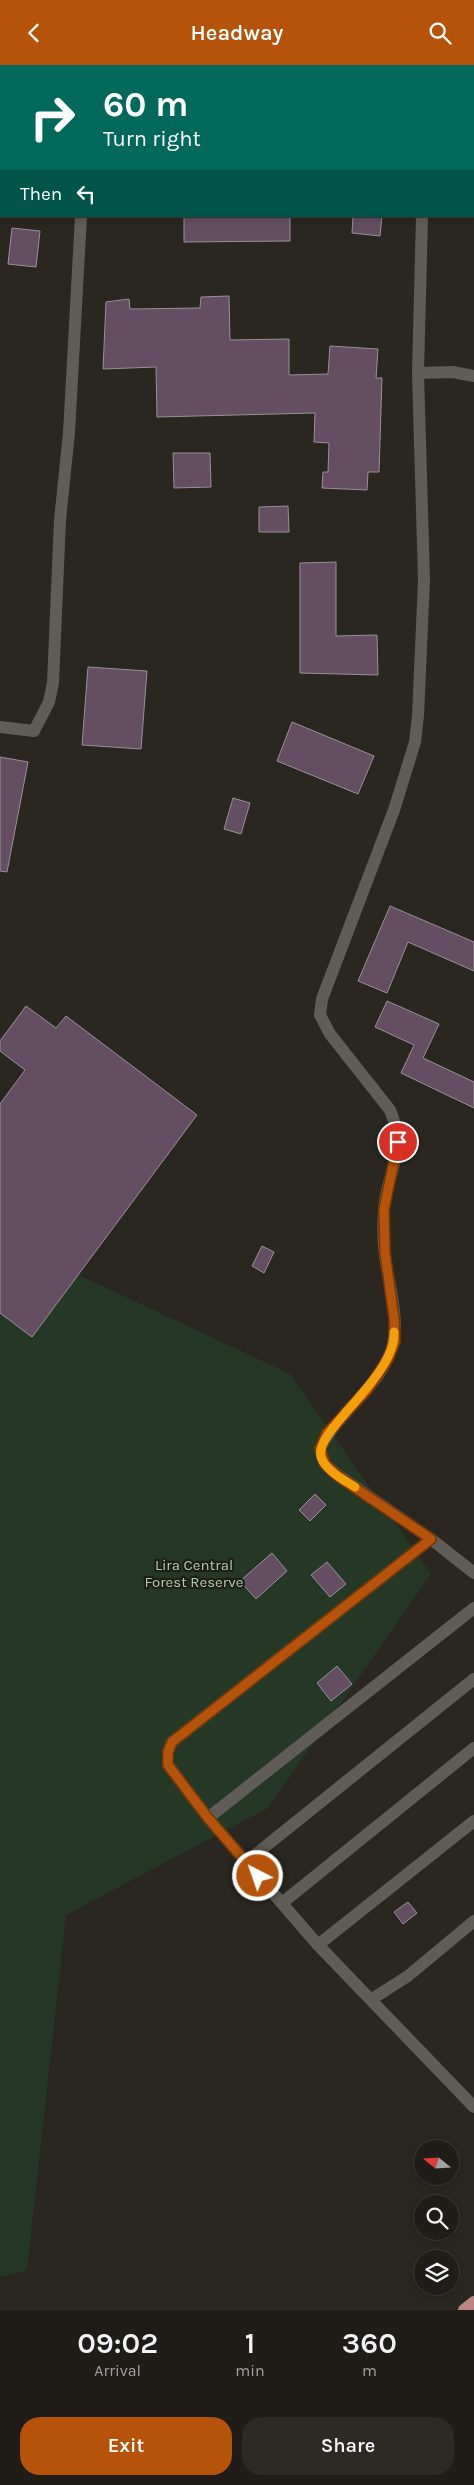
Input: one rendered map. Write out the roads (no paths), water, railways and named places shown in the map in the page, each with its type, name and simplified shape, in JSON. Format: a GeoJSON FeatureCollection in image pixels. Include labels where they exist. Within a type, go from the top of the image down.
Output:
{"type":"FeatureCollection","features":[{"type":"Feature","properties":{"kind":"main road"},"geometry":{"type":"LineString","coordinates":[[464,2310],[474,2302]]}},
{"type":"Feature","properties":{"kind":"street"},"geometry":{"type":"LineString","coordinates":[[0,727],[34,731],[49,702],[53,683],[60,520],[72,396],[81,217]]}},
{"type":"Feature","properties":{"kind":"street"},"geometry":{"type":"LineString","coordinates":[[422,217],[418,373],[424,580],[415,742],[394,811],[322,999],[320,1015],[330,1034],[390,1110],[394,1120],[398,1142],[384,1209],[385,1253],[394,1318],[395,1341],[388,1359],[367,1390],[327,1433],[320,1449],[325,1464],[339,1477],[431,1539],[460,1560],[474,1573]]}},
{"type":"Feature","properties":{"kind":"street"},"geometry":{"type":"LineString","coordinates":[[418,373],[453,372],[474,376]]}},
{"type":"Feature","properties":{"kind":"street"},"geometry":{"type":"LineString","coordinates":[[431,1539],[172,1742],[168,1752],[168,1765],[208,1818],[318,1945],[474,2107]]}},
{"type":"Feature","properties":{"kind":"street"},"geometry":{"type":"LineString","coordinates":[[208,1818],[474,1607]]}},
{"type":"Feature","properties":{"kind":"street"},"geometry":{"type":"LineString","coordinates":[[246,1862],[474,1679]]}},
{"type":"Feature","properties":{"kind":"street"},"geometry":{"type":"LineString","coordinates":[[282,1903],[474,1749]]}},
{"type":"Feature","properties":{"kind":"street"},"geometry":{"type":"LineString","coordinates":[[318,1945],[474,1821]]}},
{"type":"Feature","properties":{"kind":"street"},"geometry":{"type":"LineString","coordinates":[[372,1999],[408,1976],[474,1921]]}},
{"type":"Feature","properties":{"kind":"park label","name":"Lira Central Forest Reserve"},"geometry":{"type":"Point","coordinates":[194,1574]}}]}
